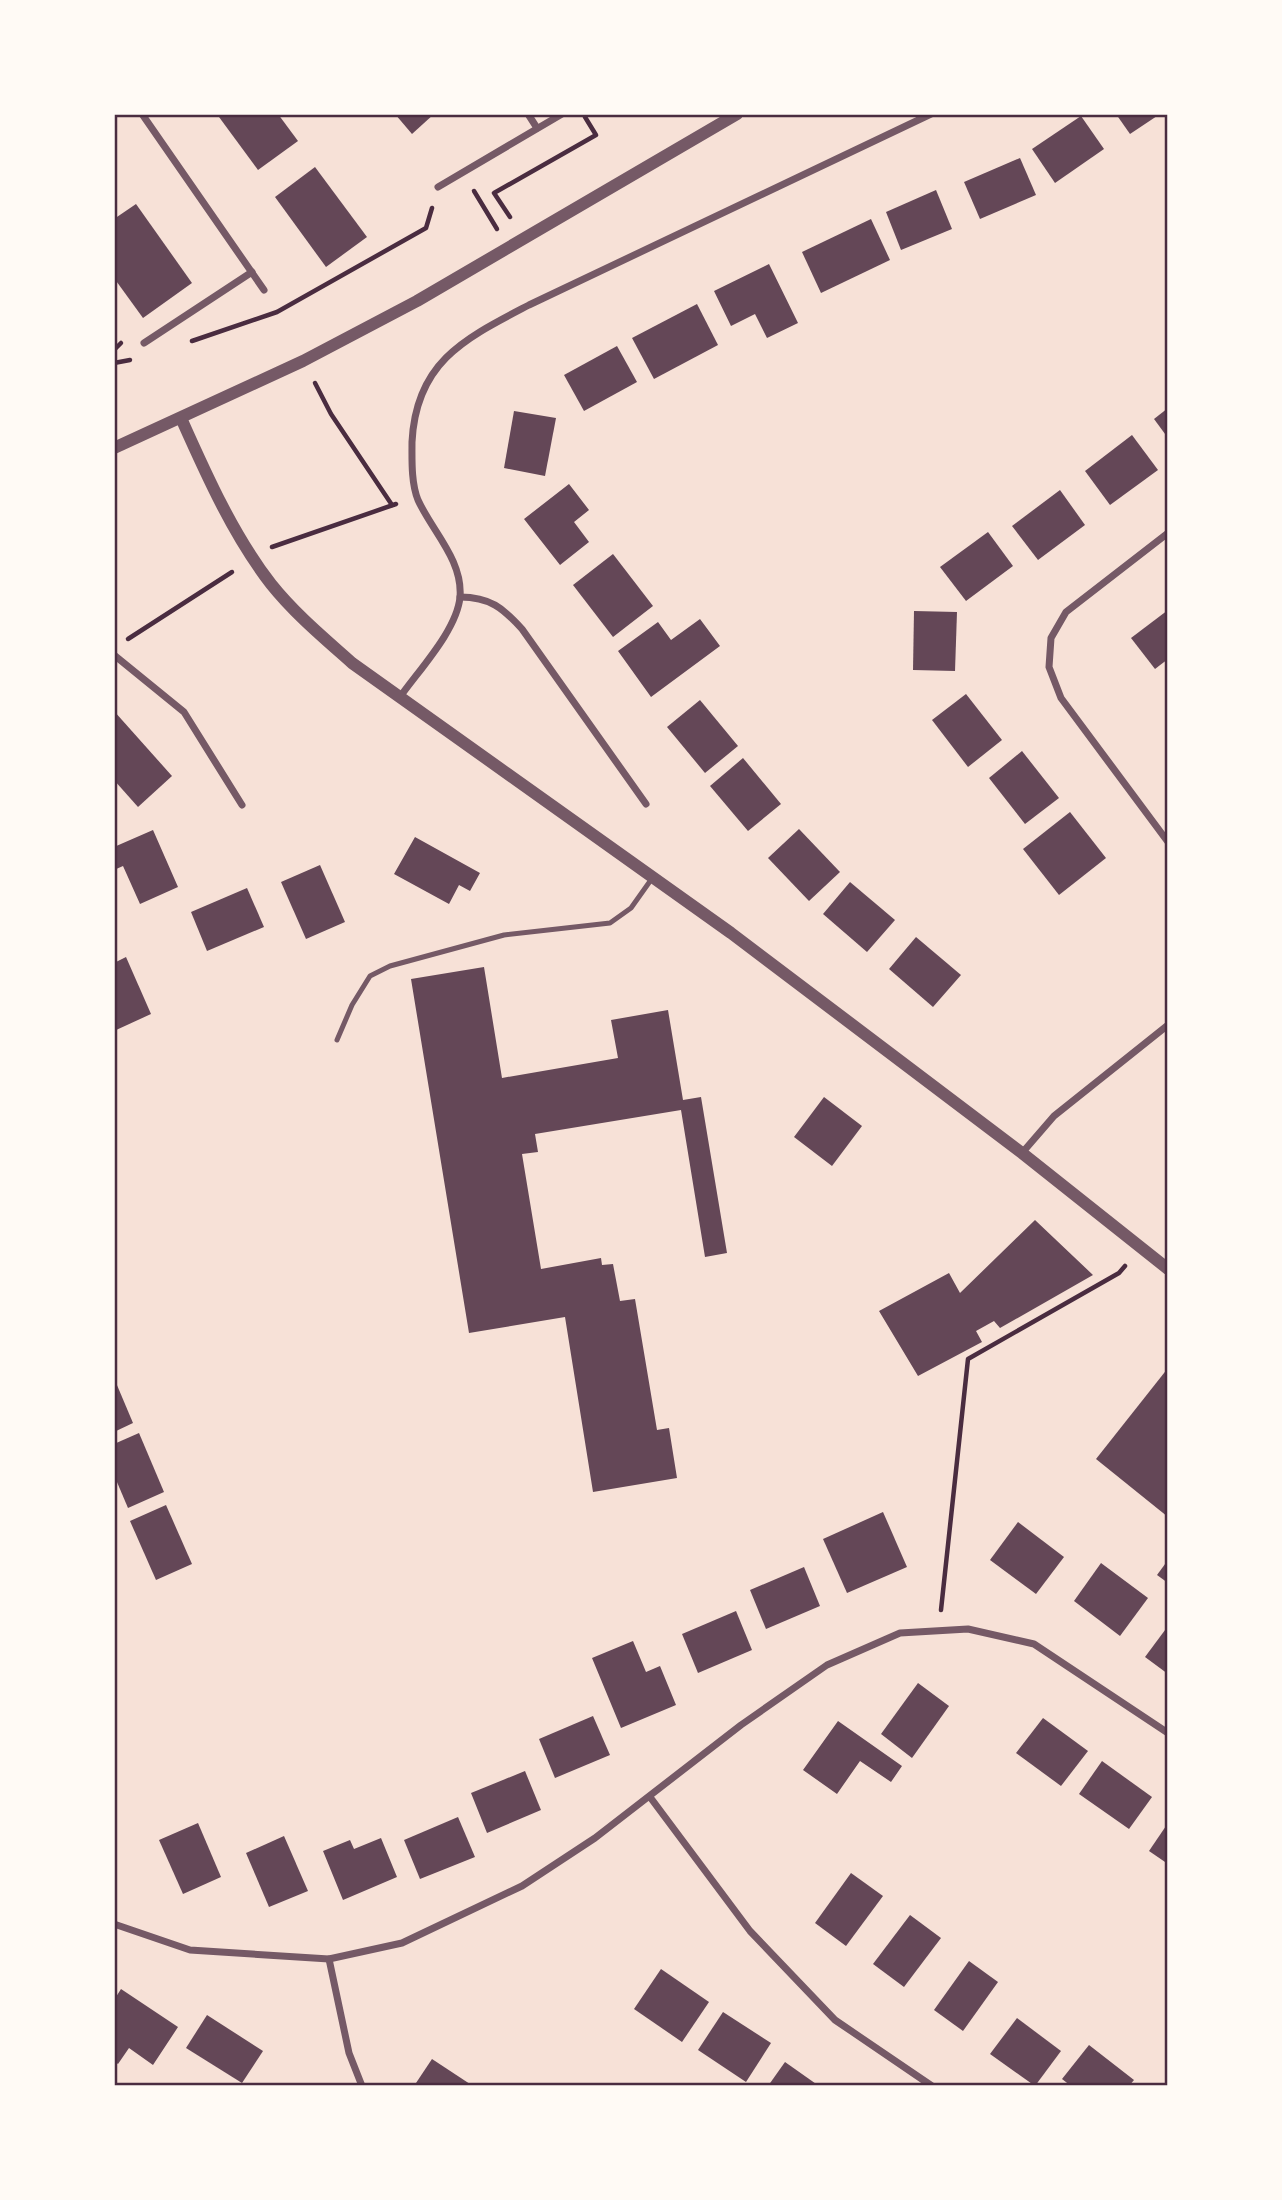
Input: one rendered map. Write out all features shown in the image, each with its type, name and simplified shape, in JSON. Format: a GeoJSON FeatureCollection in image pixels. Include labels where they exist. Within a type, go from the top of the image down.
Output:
{"type":"FeatureCollection","features":[{"type":"Feature","properties":{"kind":"street"},"geometry":{"type":"LineString","coordinates":[[142,114],[264,290]]}},
{"type":"Feature","properties":{"kind":"street"},"geometry":{"type":"LineString","coordinates":[[528,114],[537,128]]}},
{"type":"Feature","properties":{"kind":"street"},"geometry":{"type":"LineString","coordinates":[[438,187],[562,114]]}},
{"type":"Feature","properties":{"kind":"street"},"geometry":{"type":"LineString","coordinates":[[114,448],[303,361],[417,301],[737,114]]}},
{"type":"Feature","properties":{"kind":"street"},"geometry":{"type":"LineString","coordinates":[[400,697],[447,632],[460,597],[456,568],[417,498],[412,460],[414,417],[430,376],[464,339],[688,227],[930,114]]}},
{"type":"Feature","properties":{"kind":"street"},"geometry":{"type":"LineString","coordinates":[[144,343],[252,272]]}},
{"type":"Feature","properties":{"kind":"street"},"geometry":{"type":"LineString","coordinates":[[181,418],[236,530],[271,583],[310,627],[400,697],[653,877],[1021,1153],[1168,1269]]}},
{"type":"Feature","properties":{"kind":"street"},"geometry":{"type":"LineString","coordinates":[[1168,533],[1066,612],[1051,638],[1049,667],[1061,698],[1168,842]]}},
{"type":"Feature","properties":{"kind":"street"},"geometry":{"type":"LineString","coordinates":[[460,597],[481,597],[502,607],[509,614],[646,804]]}},
{"type":"Feature","properties":{"kind":"street"},"geometry":{"type":"LineString","coordinates":[[114,654],[184,712],[242,805]]}},
{"type":"Feature","properties":{"kind":"street"},"geometry":{"type":"LineString","coordinates":[[1021,1153],[1054,1116],[1168,1025]]}},
{"type":"Feature","properties":{"kind":"street"},"geometry":{"type":"LineString","coordinates":[[114,1924],[190,1950],[329,1959],[402,1943],[522,1886],[650,1797],[741,1725],[827,1665],[900,1633],[968,1629],[1034,1644],[1168,1733]]}},
{"type":"Feature","properties":{"kind":"street"},"geometry":{"type":"LineString","coordinates":[[650,1797],[750,1931],[835,2020],[932,2086]]}},
{"type":"Feature","properties":{"kind":"street"},"geometry":{"type":"LineString","coordinates":[[329,1959],[349,2053],[362,2086]]}},
{"type":"Feature","properties":{"kind":"lane"},"geometry":{"type":"LineString","coordinates":[[337,1040],[352,1005],[370,976],[390,966],[504,935],[610,923],[631,908],[653,877]]}},
{"type":"Feature","properties":{"kind":"path"},"geometry":{"type":"LineString","coordinates":[[524,239],[494,193],[596,135],[583,114]]}},
{"type":"Feature","properties":{"kind":"path"},"geometry":{"type":"LineString","coordinates":[[463,173],[509,248]]}},
{"type":"Feature","properties":{"kind":"path"},"geometry":{"type":"LineString","coordinates":[[190,341],[277,312],[426,228],[438,187]]}},
{"type":"Feature","properties":{"kind":"path"},"geometry":{"type":"LineString","coordinates":[[114,363],[139,357]]}},
{"type":"Feature","properties":{"kind":"path"},"geometry":{"type":"LineString","coordinates":[[303,361],[331,414],[392,505]]}},
{"type":"Feature","properties":{"kind":"path"},"geometry":{"type":"LineString","coordinates":[[939,1629],[968,1359],[1119,1273],[1140,1247]]}},
{"type":"Feature","properties":{"kind":"building"},"geometry":{"type":"Polygon","coordinates":[[[224,114],[278,114],[298,141],[258,170],[219,117],[224,114]]]}},
{"type":"Feature","properties":{"kind":"building"},"geometry":{"type":"Polygon","coordinates":[[[395,114],[434,114],[412,134],[395,114]]]}},
{"type":"Feature","properties":{"kind":"building"},"geometry":{"type":"Polygon","coordinates":[[[1116,114],[1160,114],[1130,134],[1116,114]]]}},
{"type":"Feature","properties":{"kind":"building"},"geometry":{"type":"Polygon","coordinates":[[[1081,116],[1104,149],[1055,183],[1032,149],[1081,116]]]}},
{"type":"Feature","properties":{"kind":"building"},"geometry":{"type":"Polygon","coordinates":[[[1020,158],[1036,195],[980,219],[964,182],[1020,158]]]}},
{"type":"Feature","properties":{"kind":"building"},"geometry":{"type":"Polygon","coordinates":[[[315,167],[367,237],[326,267],[275,197],[315,167]]]}},
{"type":"Feature","properties":{"kind":"building"},"geometry":{"type":"Polygon","coordinates":[[[936,190],[952,229],[901,250],[886,212],[936,190]]]}},
{"type":"Feature","properties":{"kind":"building"},"geometry":{"type":"Polygon","coordinates":[[[136,204],[192,283],[143,318],[114,278],[114,219],[136,204]]]}},
{"type":"Feature","properties":{"kind":"building"},"geometry":{"type":"Polygon","coordinates":[[[871,219],[890,260],[821,293],[802,252],[871,219]]]}},
{"type":"Feature","properties":{"kind":"building"},"geometry":{"type":"Polygon","coordinates":[[[769,264],[798,323],[767,338],[755,314],[731,326],[714,291],[769,264]]]}},
{"type":"Feature","properties":{"kind":"building"},"geometry":{"type":"Polygon","coordinates":[[[697,304],[718,345],[654,379],[632,338],[697,304]]]}},
{"type":"Feature","properties":{"kind":"building"},"geometry":{"type":"Polygon","coordinates":[[[617,346],[637,382],[584,411],[564,375],[617,346]]]}},
{"type":"Feature","properties":{"kind":"building"},"geometry":{"type":"Polygon","coordinates":[[[1168,408],[1168,438],[1154,419],[1168,408]]]}},
{"type":"Feature","properties":{"kind":"building"},"geometry":{"type":"Polygon","coordinates":[[[514,411],[556,418],[545,476],[504,468],[514,411]]]}},
{"type":"Feature","properties":{"kind":"building"},"geometry":{"type":"Polygon","coordinates":[[[1132,435],[1158,470],[1110,505],[1085,471],[1132,435]]]}},
{"type":"Feature","properties":{"kind":"building"},"geometry":{"type":"Polygon","coordinates":[[[569,484],[589,510],[574,522],[589,542],[560,565],[524,519],[569,484]]]}},
{"type":"Feature","properties":{"kind":"building"},"geometry":{"type":"Polygon","coordinates":[[[1060,490],[1085,525],[1038,560],[1012,526],[1060,490]]]}},
{"type":"Feature","properties":{"kind":"building"},"geometry":{"type":"Polygon","coordinates":[[[988,532],[1013,566],[966,601],[940,567],[988,532]]]}},
{"type":"Feature","properties":{"kind":"building"},"geometry":{"type":"Polygon","coordinates":[[[613,554],[653,606],[613,637],[573,585],[613,554]]]}},
{"type":"Feature","properties":{"kind":"building"},"geometry":{"type":"Polygon","coordinates":[[[1168,610],[1168,659],[1155,669],[1131,638],[1168,610]]]}},
{"type":"Feature","properties":{"kind":"building"},"geometry":{"type":"Polygon","coordinates":[[[914,611],[957,612],[955,671],[913,670],[914,611]]]}},
{"type":"Feature","properties":{"kind":"building"},"geometry":{"type":"Polygon","coordinates":[[[700,619],[720,646],[651,697],[618,651],[658,622],[671,640],[700,619]]]}},
{"type":"Feature","properties":{"kind":"building"},"geometry":{"type":"Polygon","coordinates":[[[966,694],[1002,740],[968,767],[932,720],[966,694]]]}},
{"type":"Feature","properties":{"kind":"building"},"geometry":{"type":"Polygon","coordinates":[[[700,700],[738,746],[705,773],[667,727],[700,700]]]}},
{"type":"Feature","properties":{"kind":"building"},"geometry":{"type":"Polygon","coordinates":[[[114,711],[172,776],[138,807],[114,780],[114,711]]]}},
{"type":"Feature","properties":{"kind":"building"},"geometry":{"type":"Polygon","coordinates":[[[1022,751],[1059,798],[1025,824],[989,778],[1022,751]]]}},
{"type":"Feature","properties":{"kind":"building"},"geometry":{"type":"Polygon","coordinates":[[[743,758],[781,804],[748,831],[710,786],[743,758]]]}},
{"type":"Feature","properties":{"kind":"building"},"geometry":{"type":"Polygon","coordinates":[[[1070,812],[1106,858],[1059,895],[1023,849],[1070,812]]]}},
{"type":"Feature","properties":{"kind":"building"},"geometry":{"type":"Polygon","coordinates":[[[799,829],[840,872],[809,901],[768,858],[799,829]]]}},
{"type":"Feature","properties":{"kind":"building"},"geometry":{"type":"Polygon","coordinates":[[[153,830],[178,887],[140,904],[123,866],[114,870],[114,847],[153,830]]]}},
{"type":"Feature","properties":{"kind":"building"},"geometry":{"type":"Polygon","coordinates":[[[415,837],[480,873],[470,891],[459,885],[449,904],[394,874],[415,837]]]}},
{"type":"Feature","properties":{"kind":"building"},"geometry":{"type":"Polygon","coordinates":[[[320,865],[345,922],[306,939],[281,882],[320,865]]]}},
{"type":"Feature","properties":{"kind":"building"},"geometry":{"type":"Polygon","coordinates":[[[850,882],[895,920],[867,952],[823,914],[850,882]]]}},
{"type":"Feature","properties":{"kind":"building"},"geometry":{"type":"Polygon","coordinates":[[[247,888],[264,927],[207,951],[191,912],[247,888]]]}},
{"type":"Feature","properties":{"kind":"building"},"geometry":{"type":"Polygon","coordinates":[[[916,937],[961,975],[933,1007],[889,969],[916,937]]]}},
{"type":"Feature","properties":{"kind":"building"},"geometry":{"type":"Polygon","coordinates":[[[126,957],[151,1014],[114,1031],[114,963],[126,957]]]}},
{"type":"Feature","properties":{"kind":"building"},"geometry":{"type":"Polygon","coordinates":[[[484,967],[502,1078],[618,1058],[611,1020],[668,1010],[683,1100],[701,1097],[727,1253],[705,1257],[681,1110],[535,1134],[538,1152],[522,1154],[541,1269],[601,1258],[602,1265],[613,1264],[620,1301],[635,1299],[657,1430],[669,1428],[677,1478],[593,1492],[565,1317],[469,1333],[411,979],[484,967]]]}},
{"type":"Feature","properties":{"kind":"building"},"geometry":{"type":"Polygon","coordinates":[[[824,1097],[862,1126],[832,1166],[794,1137],[824,1097]]]}},
{"type":"Feature","properties":{"kind":"building"},"geometry":{"type":"Polygon","coordinates":[[[1035,1220],[1093,1275],[1000,1328],[994,1321],[976,1331],[982,1342],[918,1376],[879,1311],[949,1273],[960,1293],[1035,1220]]]}},
{"type":"Feature","properties":{"kind":"building"},"geometry":{"type":"Polygon","coordinates":[[[1168,1368],[1168,1517],[1096,1459],[1168,1368]]]}},
{"type":"Feature","properties":{"kind":"building"},"geometry":{"type":"Polygon","coordinates":[[[114,1378],[133,1423],[114,1432],[114,1378]]]}},
{"type":"Feature","properties":{"kind":"building"},"geometry":{"type":"Polygon","coordinates":[[[139,1433],[164,1492],[128,1508],[114,1475],[114,1444],[139,1433]]]}},
{"type":"Feature","properties":{"kind":"building"},"geometry":{"type":"Polygon","coordinates":[[[166,1505],[192,1564],[156,1580],[130,1521],[166,1505]]]}},
{"type":"Feature","properties":{"kind":"building"},"geometry":{"type":"Polygon","coordinates":[[[883,1512],[907,1567],[847,1593],[823,1539],[883,1512]]]}},
{"type":"Feature","properties":{"kind":"building"},"geometry":{"type":"Polygon","coordinates":[[[1018,1522],[1064,1557],[1036,1594],[990,1560],[1018,1522]]]}},
{"type":"Feature","properties":{"kind":"building"},"geometry":{"type":"Polygon","coordinates":[[[1168,1560],[1168,1583],[1157,1575],[1168,1560]]]}},
{"type":"Feature","properties":{"kind":"building"},"geometry":{"type":"Polygon","coordinates":[[[1101,1563],[1148,1598],[1120,1636],[1074,1601],[1101,1563]]]}},
{"type":"Feature","properties":{"kind":"building"},"geometry":{"type":"Polygon","coordinates":[[[804,1567],[820,1606],[766,1629],[750,1590],[804,1567]]]}},
{"type":"Feature","properties":{"kind":"building"},"geometry":{"type":"Polygon","coordinates":[[[736,1611],[752,1650],[698,1673],[682,1634],[736,1611]]]}},
{"type":"Feature","properties":{"kind":"building"},"geometry":{"type":"Polygon","coordinates":[[[1168,1626],[1168,1674],[1145,1657],[1168,1626]]]}},
{"type":"Feature","properties":{"kind":"building"},"geometry":{"type":"Polygon","coordinates":[[[633,1641],[646,1672],[660,1666],[676,1705],[621,1728],[592,1658],[633,1641]]]}},
{"type":"Feature","properties":{"kind":"building"},"geometry":{"type":"Polygon","coordinates":[[[918,1683],[949,1706],[912,1758],[881,1734],[918,1683]]]}},
{"type":"Feature","properties":{"kind":"building"},"geometry":{"type":"Polygon","coordinates":[[[593,1716],[610,1755],[555,1778],[539,1739],[593,1716]]]}},
{"type":"Feature","properties":{"kind":"building"},"geometry":{"type":"Polygon","coordinates":[[[1043,1718],[1088,1751],[1061,1786],[1016,1753],[1043,1718]]]}},
{"type":"Feature","properties":{"kind":"building"},"geometry":{"type":"Polygon","coordinates":[[[838,1721],[902,1766],[891,1782],[860,1761],[837,1794],[803,1770],[838,1721]]]}},
{"type":"Feature","properties":{"kind":"building"},"geometry":{"type":"Polygon","coordinates":[[[1102,1761],[1152,1797],[1129,1829],[1079,1794],[1102,1761]]]}},
{"type":"Feature","properties":{"kind":"building"},"geometry":{"type":"Polygon","coordinates":[[[525,1771],[541,1810],[487,1833],[471,1793],[525,1771]]]}},
{"type":"Feature","properties":{"kind":"building"},"geometry":{"type":"Polygon","coordinates":[[[458,1817],[475,1857],[420,1879],[404,1840],[458,1817]]]}},
{"type":"Feature","properties":{"kind":"building"},"geometry":{"type":"Polygon","coordinates":[[[198,1823],[221,1877],[183,1894],[159,1840],[198,1823]]]}},
{"type":"Feature","properties":{"kind":"building"},"geometry":{"type":"Polygon","coordinates":[[[1168,1823],[1168,1864],[1149,1851],[1168,1823]]]}},
{"type":"Feature","properties":{"kind":"building"},"geometry":{"type":"Polygon","coordinates":[[[284,1836],[308,1891],[269,1907],[246,1853],[284,1836]]]}},
{"type":"Feature","properties":{"kind":"building"},"geometry":{"type":"Polygon","coordinates":[[[381,1838],[397,1877],[343,1900],[323,1851],[350,1840],[354,1849],[381,1838]]]}},
{"type":"Feature","properties":{"kind":"building"},"geometry":{"type":"Polygon","coordinates":[[[851,1873],[883,1896],[846,1946],[815,1923],[851,1873]]]}},
{"type":"Feature","properties":{"kind":"building"},"geometry":{"type":"Polygon","coordinates":[[[910,1915],[941,1938],[904,1987],[873,1964],[910,1915]]]}},
{"type":"Feature","properties":{"kind":"building"},"geometry":{"type":"Polygon","coordinates":[[[969,1961],[998,1982],[963,2031],[934,2010],[969,1961]]]}},
{"type":"Feature","properties":{"kind":"building"},"geometry":{"type":"Polygon","coordinates":[[[661,1969],[709,2002],[682,2042],[634,2009],[661,1969]]]}},
{"type":"Feature","properties":{"kind":"building"},"geometry":{"type":"Polygon","coordinates":[[[121,1989],[178,2027],[153,2065],[129,2048],[118,2064],[114,2061],[114,2000],[121,1989]]]}},
{"type":"Feature","properties":{"kind":"building"},"geometry":{"type":"Polygon","coordinates":[[[723,2012],[771,2043],[746,2082],[698,2050],[723,2012]]]}},
{"type":"Feature","properties":{"kind":"building"},"geometry":{"type":"Polygon","coordinates":[[[207,2015],[263,2051],[242,2083],[186,2048],[207,2015]]]}},
{"type":"Feature","properties":{"kind":"building"},"geometry":{"type":"Polygon","coordinates":[[[1017,2018],[1061,2051],[1035,2086],[990,2054],[1017,2018]]]}},
{"type":"Feature","properties":{"kind":"building"},"geometry":{"type":"Polygon","coordinates":[[[1089,2045],[1134,2080],[1129,2086],[1071,2086],[1062,2079],[1089,2045]]]}},
{"type":"Feature","properties":{"kind":"building"},"geometry":{"type":"Polygon","coordinates":[[[432,2059],[473,2086],[414,2086],[432,2059]]]}},
{"type":"Feature","properties":{"kind":"building"},"geometry":{"type":"Polygon","coordinates":[[[785,2062],[819,2086],[768,2086],[785,2062]]]}}]}
